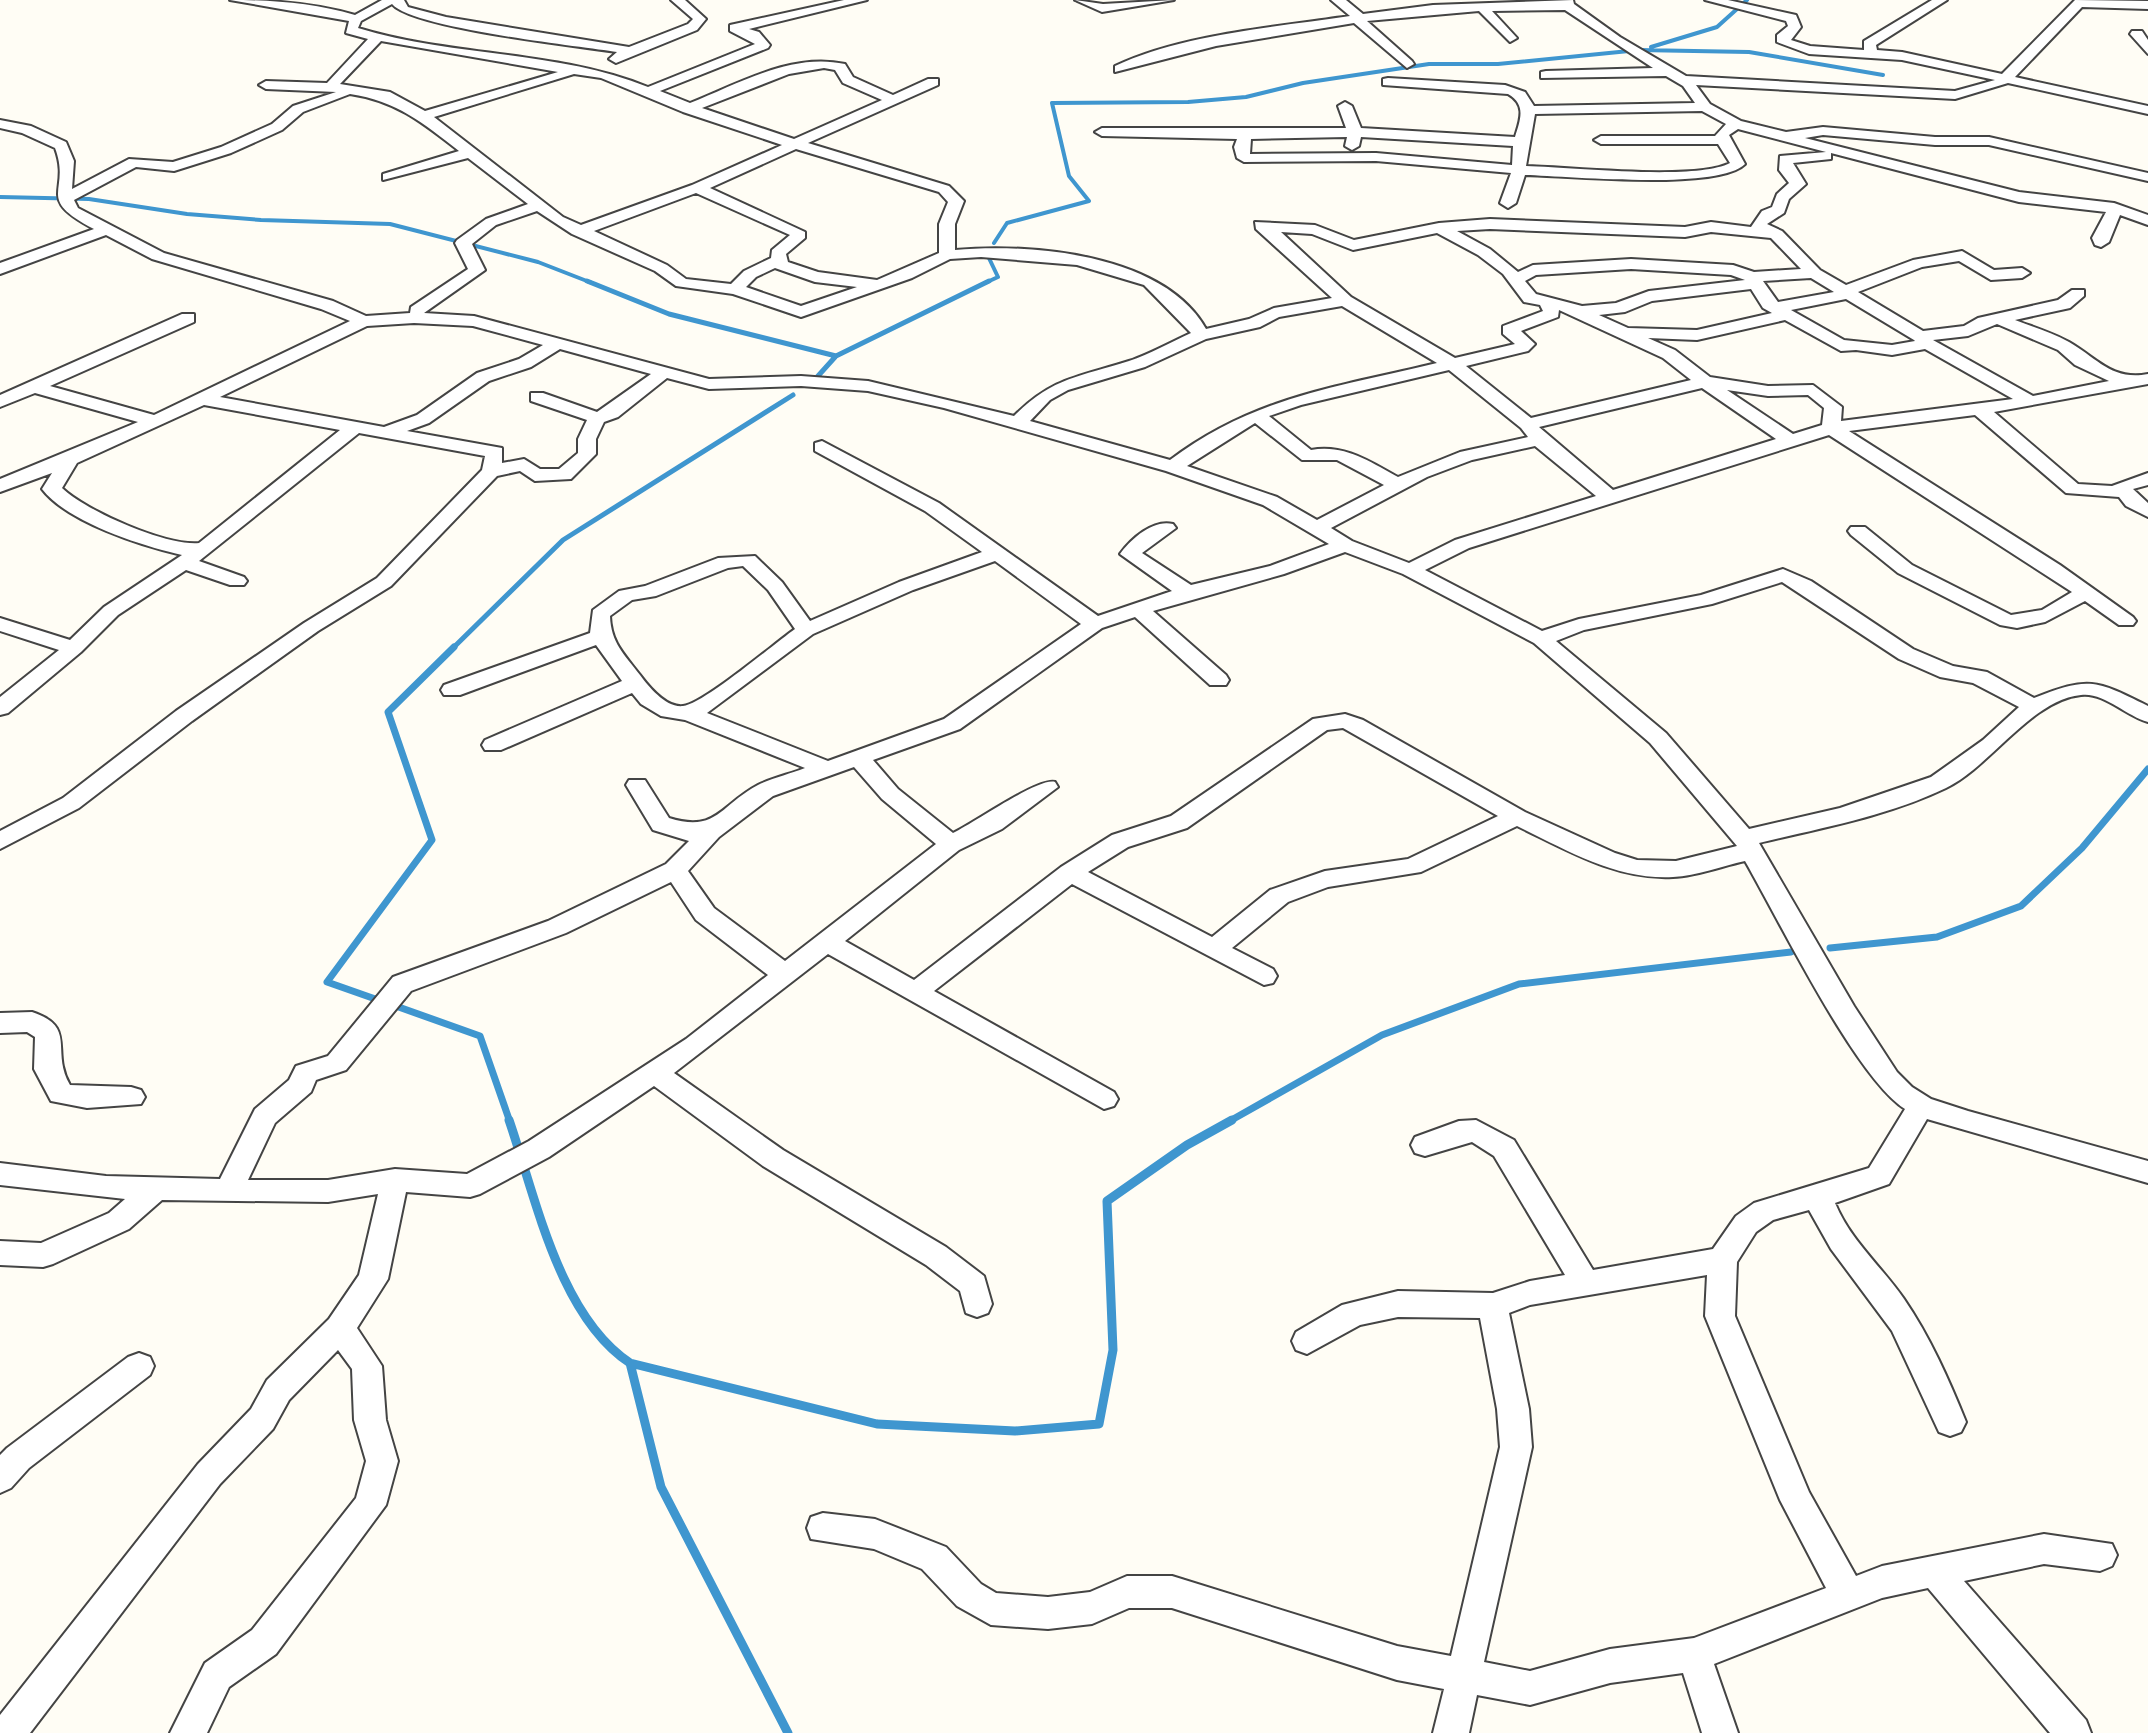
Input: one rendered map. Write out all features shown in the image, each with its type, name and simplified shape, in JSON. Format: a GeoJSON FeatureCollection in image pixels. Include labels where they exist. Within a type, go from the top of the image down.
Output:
{"type":"FeatureCollection","features":[{"type":"Feature","properties":{"kind":"street"},"geometry":{"type":"LineString","coordinates":[[236,0],[278,2],[356,19]]}},
{"type":"Feature","properties":{"kind":"street"},"geometry":{"type":"LineString","coordinates":[[627,50],[446,21],[403,10],[400,3],[392,0],[356,19],[351,30],[480,56],[594,72],[649,91],[688,109],[952,194],[956,201],[947,224],[947,255]]}},
{"type":"Feature","properties":{"kind":"street"},"geometry":{"type":"LineString","coordinates":[[594,72],[627,50],[698,24],[700,19],[677,0]]}},
{"type":"Feature","properties":{"kind":"street"},"geometry":{"type":"LineString","coordinates":[[649,91],[763,45],[754,35],[735,28],[861,0]]}},
{"type":"Feature","properties":{"kind":"street"},"geometry":{"type":"LineString","coordinates":[[1081,0],[1102,8],[1168,0]]}},
{"type":"Feature","properties":{"kind":"street"},"geometry":{"type":"LineString","coordinates":[[1711,0],[1791,18],[1795,27],[1784,35],[1784,42],[1809,50],[1902,56],[2142,109],[2148,90]]}},
{"type":"Feature","properties":{"kind":"street"},"geometry":{"type":"LineString","coordinates":[[1871,53],[1869,44],[1941,0]]}},
{"type":"Feature","properties":{"kind":"street"},"geometry":{"type":"LineString","coordinates":[[1341,1],[1357,13],[1356,18]]}},
{"type":"Feature","properties":{"kind":"street"},"geometry":{"type":"LineString","coordinates":[[1120,69],[1149,56],[1356,18],[1471,5],[1568,3],[1681,80],[1705,107],[1736,124],[1848,156],[2019,197],[2114,208],[2148,220]]}},
{"type":"Feature","properties":{"kind":"street"},"geometry":{"type":"LineString","coordinates":[[1681,80],[1955,95],[2001,83],[2001,78],[2079,3],[2148,5]]}},
{"type":"Feature","properties":{"kind":"street"},"geometry":{"type":"LineString","coordinates":[[1471,5],[1510,38]]}},
{"type":"Feature","properties":{"kind":"street"},"geometry":{"type":"LineString","coordinates":[[1356,18],[1407,64]]}},
{"type":"Feature","properties":{"kind":"street"},"geometry":{"type":"LineString","coordinates":[[2137,34],[2148,50]]}},
{"type":"Feature","properties":{"kind":"street"},"geometry":{"type":"LineString","coordinates":[[331,87],[379,36]]}},
{"type":"Feature","properties":{"kind":"street"},"geometry":{"type":"LineString","coordinates":[[688,109],[788,70],[829,63],[840,67],[848,80],[894,100]]}},
{"type":"Feature","properties":{"kind":"street"},"geometry":{"type":"LineString","coordinates":[[423,116],[578,70]]}},
{"type":"Feature","properties":{"kind":"street"},"geometry":{"type":"LineString","coordinates":[[1546,75],[1666,72]]}},
{"type":"Feature","properties":{"kind":"street"},"geometry":{"type":"LineString","coordinates":[[578,231],[697,188],[933,82]]}},
{"type":"Feature","properties":{"kind":"street"},"geometry":{"type":"LineString","coordinates":[[1388,82],[1515,91],[1528,110],[1521,142],[1522,170],[1508,203]]}},
{"type":"Feature","properties":{"kind":"street"},"geometry":{"type":"LineString","coordinates":[[266,85],[331,87],[385,95],[423,116],[538,206],[578,231],[661,268],[682,283],[735,289],[801,312],[880,285],[947,255],[981,252],[1079,260],[1150,282],[1195,324],[1201,335]]}},
{"type":"Feature","properties":{"kind":"street"},"geometry":{"type":"LineString","coordinates":[[68,197],[134,162],[174,167],[226,150],[277,127],[298,109],[356,90]]}},
{"type":"Feature","properties":{"kind":"street"},"geometry":{"type":"LineString","coordinates":[[1345,106],[1355,132],[1349,158]]}},
{"type":"Feature","properties":{"kind":"street"},"geometry":{"type":"LineString","coordinates":[[1528,110],[1705,107]]}},
{"type":"Feature","properties":{"kind":"street"},"geometry":{"type":"LineString","coordinates":[[1597,109],[1601,155],[1606,165],[1602,174]]}},
{"type":"Feature","properties":{"kind":"street"},"geometry":{"type":"LineString","coordinates":[[0,124],[26,129],[61,145],[67,161],[64,192],[71,211],[158,256],[203,266],[327,305],[364,321],[474,321],[709,384],[736,386],[801,381],[868,386],[1018,423],[1173,467],[1270,501],[1345,545],[1410,570],[1541,639],[1658,738],[1748,845],[1845,1013],[1888,1079],[1912,1107],[2148,1172]]}},
{"type":"Feature","properties":{"kind":"street"},"geometry":{"type":"LineString","coordinates":[[1245,135],[1241,147],[1244,158],[1349,158],[1522,170],[1678,175],[1723,172],[1738,164],[1722,133],[1736,124]]}},
{"type":"Feature","properties":{"kind":"street"},"geometry":{"type":"LineString","coordinates":[[1785,137],[1823,131],[1935,141],[1989,141],[2148,177]]}},
{"type":"Feature","properties":{"kind":"street"},"geometry":{"type":"LineString","coordinates":[[1102,132],[1245,135],[1355,132],[1521,142]]}},
{"type":"Feature","properties":{"kind":"street"},"geometry":{"type":"LineString","coordinates":[[1601,140],[1723,140]]}},
{"type":"Feature","properties":{"kind":"street"},"geometry":{"type":"LineString","coordinates":[[388,177],[471,152]]}},
{"type":"Feature","properties":{"kind":"street"},"geometry":{"type":"LineString","coordinates":[[1848,156],[1785,159],[1786,170],[1798,184],[1782,197],[1779,210],[1767,214],[1758,225],[1776,234],[1814,273],[2030,402]]}},
{"type":"Feature","properties":{"kind":"street"},"geometry":{"type":"LineString","coordinates":[[697,188],[799,235],[778,253],[778,261]]}},
{"type":"Feature","properties":{"kind":"street"},"geometry":{"type":"LineString","coordinates":[[417,311],[477,270],[463,243],[491,222],[538,206]]}},
{"type":"Feature","properties":{"kind":"street"},"geometry":{"type":"LineString","coordinates":[[2101,242],[2114,208]]}},
{"type":"Feature","properties":{"kind":"street"},"geometry":{"type":"LineString","coordinates":[[1610,498],[1452,364],[1345,301],[1258,225],[1315,230],[1353,245],[1439,228],[1490,224],[1685,232],[1711,227],[1776,234]]}},
{"type":"Feature","properties":{"kind":"street"},"geometry":{"type":"LineString","coordinates":[[1439,228],[1484,252],[1509,271],[1530,298],[1581,312],[1628,331],[1669,354],[1790,440]]}},
{"type":"Feature","properties":{"kind":"street"},"geometry":{"type":"LineString","coordinates":[[0,269],[109,229]]}},
{"type":"Feature","properties":{"kind":"street"},"geometry":{"type":"LineString","coordinates":[[1628,331],[1697,335],[1846,292],[1919,263],[1962,256],[1991,275],[2022,273]]}},
{"type":"Feature","properties":{"kind":"street"},"geometry":{"type":"LineString","coordinates":[[735,289],[750,274],[778,261],[815,277],[880,285]]}},
{"type":"Feature","properties":{"kind":"street"},"geometry":{"type":"LineString","coordinates":[[1514,280],[1533,270],[1631,264],[1733,270],[1753,281],[1780,312],[1841,346],[1856,343],[1879,349],[1904,350],[1923,339],[1968,331],[1984,322],[2064,304],[2078,293]]}},
{"type":"Feature","properties":{"kind":"street"},"geometry":{"type":"LineString","coordinates":[[1581,312],[1619,308],[1649,296],[1814,273]]}},
{"type":"Feature","properties":{"kind":"street"},"geometry":{"type":"LineString","coordinates":[[1018,423],[1044,396],[1062,386],[1139,363],[1201,335],[1254,323],[1274,313],[1345,301]]}},
{"type":"Feature","properties":{"kind":"street"},"geometry":{"type":"LineString","coordinates":[[1173,467],[1209,438],[1257,415],[1316,394],[1522,347],[1526,344],[1509,330],[1547,318],[1552,313],[1547,303]]}},
{"type":"Feature","properties":{"kind":"street"},"geometry":{"type":"LineString","coordinates":[[327,305],[417,311],[446,319]]}},
{"type":"Feature","properties":{"kind":"street"},"geometry":{"type":"LineString","coordinates":[[0,402],[188,318]]}},
{"type":"Feature","properties":{"kind":"street"},"geometry":{"type":"LineString","coordinates":[[2001,320],[2064,346],[2081,361],[2127,383]]}},
{"type":"Feature","properties":{"kind":"street"},"geometry":{"type":"LineString","coordinates":[[0,486],[68,462],[205,400],[364,321]]}},
{"type":"Feature","properties":{"kind":"street"},"geometry":{"type":"LineString","coordinates":[[386,432],[423,419],[483,377],[525,363],[560,342]]}},
{"type":"Feature","properties":{"kind":"street"},"geometry":{"type":"LineString","coordinates":[[537,397],[597,418],[612,413],[665,371]]}},
{"type":"Feature","properties":{"kind":"street"},"geometry":{"type":"LineString","coordinates":[[1410,570],[1462,544],[1831,428],[2030,402],[2148,379]]}},
{"type":"Feature","properties":{"kind":"street"},"geometry":{"type":"LineString","coordinates":[[1315,529],[1401,486],[1420,473],[1533,432],[1705,382],[1768,391],[1813,390],[1833,407],[1831,428]]}},
{"type":"Feature","properties":{"kind":"street"},"geometry":{"type":"LineString","coordinates":[[33,387],[154,421]]}},
{"type":"Feature","properties":{"kind":"street"},"geometry":{"type":"LineString","coordinates":[[0,841],[71,803],[184,716],[311,627],[384,582],[491,471],[495,452],[205,400]]}},
{"type":"Feature","properties":{"kind":"street"},"geometry":{"type":"LineString","coordinates":[[1977,407],[2073,489],[2125,492],[2133,502],[2148,511]]}},
{"type":"Feature","properties":{"kind":"street"},"geometry":{"type":"LineString","coordinates":[[1257,415],[1309,456],[1326,453],[1342,455],[1401,486]]}},
{"type":"Feature","properties":{"kind":"street"},"geometry":{"type":"LineString","coordinates":[[491,471],[524,465],[535,475],[564,475],[587,454],[587,439],[597,418]]}},
{"type":"Feature","properties":{"kind":"street"},"geometry":{"type":"LineString","coordinates":[[0,708],[74,648],[111,611],[210,545],[299,476],[355,427]]}},
{"type":"Feature","properties":{"kind":"street"},"geometry":{"type":"LineString","coordinates":[[1831,428],[2126,621]]}},
{"type":"Feature","properties":{"kind":"street"},"geometry":{"type":"LineString","coordinates":[[822,447],[932,507],[1095,624]]}},
{"type":"Feature","properties":{"kind":"street"},"geometry":{"type":"LineString","coordinates":[[68,462],[52,489],[57,498],[103,520],[182,549],[210,545]]}},
{"type":"Feature","properties":{"kind":"street"},"geometry":{"type":"LineString","coordinates":[[2117,491],[2122,486],[2148,479]]}},
{"type":"Feature","properties":{"kind":"street"},"geometry":{"type":"LineString","coordinates":[[1166,528],[1143,540],[1130,554],[1188,592]]}},
{"type":"Feature","properties":{"kind":"street"},"geometry":{"type":"LineString","coordinates":[[1858,531],[1905,569],[2007,621],[2021,623],[2063,607],[2084,591]]}},
{"type":"Feature","properties":{"kind":"street"},"geometry":{"type":"LineString","coordinates":[[229,1189],[265,1116],[301,1085],[305,1073],[337,1063],[402,984],[557,927],[675,870],[711,831],[765,791],[823,767],[859,758],[952,724],[1095,624],[1188,592],[1277,570],[1345,545]]}},
{"type":"Feature","properties":{"kind":"street"},"geometry":{"type":"LineString","coordinates":[[689,714],[806,630],[906,586],[996,554]]}},
{"type":"Feature","properties":{"kind":"street"},"geometry":{"type":"LineString","coordinates":[[806,630],[775,586],[748,560],[736,559],[649,592],[626,595],[600,614],[600,636],[649,699],[669,711],[689,714],[823,767]]}},
{"type":"Feature","properties":{"kind":"street"},"geometry":{"type":"LineString","coordinates":[[184,563],[237,581]]}},
{"type":"Feature","properties":{"kind":"street"},"geometry":{"type":"LineString","coordinates":[[1541,639],[1579,625],[1705,600],[1783,575],[1804,585],[1906,654],[1948,672],[1979,677],[2033,706]]}},
{"type":"Feature","properties":{"kind":"street"},"geometry":{"type":"LineString","coordinates":[[1139,610],[1218,680]]}},
{"type":"Feature","properties":{"kind":"street"},"geometry":{"type":"LineString","coordinates":[[0,624],[74,648]]}},
{"type":"Feature","properties":{"kind":"street"},"geometry":{"type":"LineString","coordinates":[[452,690],[600,636]]}},
{"type":"Feature","properties":{"kind":"street"},"geometry":{"type":"LineString","coordinates":[[493,745],[635,683]]}},
{"type":"Feature","properties":{"kind":"street"},"geometry":{"type":"LineString","coordinates":[[914,993],[1070,873],[1120,841],[1179,822],[1321,724],[1355,725],[1517,817],[1607,859],[1637,868],[1676,869],[1939,782],[1991,745],[2033,706],[2078,688],[2101,691],[2148,715]]}},
{"type":"Feature","properties":{"kind":"street"},"geometry":{"type":"LineString","coordinates":[[859,758],[890,794],[951,844]]}},
{"type":"Feature","properties":{"kind":"street"},"geometry":{"type":"LineString","coordinates":[[637,785],[661,824],[690,833],[711,831]]}},
{"type":"Feature","properties":{"kind":"street"},"geometry":{"type":"LineString","coordinates":[[0,1174],[106,1187],[328,1191],[395,1180],[470,1186],[539,1149],[655,1073],[786,975],[951,844],[994,823],[1047,787]]}},
{"type":"Feature","properties":{"kind":"street"},"geometry":{"type":"LineString","coordinates":[[1214,949],[1279,896],[1325,879],[1413,866],[1517,817]]}},
{"type":"Feature","properties":{"kind":"street"},"geometry":{"type":"LineString","coordinates":[[675,870],[705,914],[786,975]]}},
{"type":"Feature","properties":{"kind":"street"},"geometry":{"type":"LineString","coordinates":[[1070,873],[1264,976]]}},
{"type":"Feature","properties":{"kind":"street"},"geometry":{"type":"LineString","coordinates":[[826,942],[1104,1099]]}},
{"type":"Feature","properties":{"kind":"street"},"geometry":{"type":"LineString","coordinates":[[0,1023],[32,1022],[48,1033],[47,1069],[61,1094],[87,1098],[131,1097]]}},
{"type":"Feature","properties":{"kind":"street"},"geometry":{"type":"LineString","coordinates":[[655,1073],[773,1158],[936,1256],[974,1285],[977,1304]]}},
{"type":"Feature","properties":{"kind":"street"},"geometry":{"type":"LineString","coordinates":[[1849,1597],[1796,1500],[1720,1316],[1722,1260],[1746,1224],[1764,1211],[1879,1176],[1912,1107]]}},
{"type":"Feature","properties":{"kind":"street"},"geometry":{"type":"LineString","coordinates":[[1425,1145],[1459,1132],[1476,1131],[1504,1148],[1585,1283]]}},
{"type":"Feature","properties":{"kind":"street"},"geometry":{"type":"LineString","coordinates":[[8,1733],[96,1624],[209,1474],[262,1419],[278,1390],[340,1328],[373,1279],[395,1180]]}},
{"type":"Feature","properties":{"kind":"street"},"geometry":{"type":"LineString","coordinates":[[0,1253],[43,1255],[119,1221],[157,1188]]}},
{"type":"Feature","properties":{"kind":"street"},"geometry":{"type":"LineString","coordinates":[[1818,1196],[1827,1223],[1895,1311],[1936,1387],[1950,1422]]}},
{"type":"Feature","properties":{"kind":"street"},"geometry":{"type":"LineString","coordinates":[[1307,1341],[1353,1314],[1398,1304],[1493,1306],[1530,1293],[1722,1260]]}},
{"type":"Feature","properties":{"kind":"street"},"geometry":{"type":"LineString","coordinates":[[1451,1733],[1516,1447],[1513,1409],[1493,1306]]}},
{"type":"Feature","properties":{"kind":"street"},"geometry":{"type":"LineString","coordinates":[[188,1733],[217,1675],[264,1642],[370,1505],[382,1461],[370,1420],[367,1366],[340,1328]]}},
{"type":"Feature","properties":{"kind":"street"},"geometry":{"type":"LineString","coordinates":[[0,1478],[51,1432],[139,1366]]}},
{"type":"Feature","properties":{"kind":"street"},"geometry":{"type":"LineString","coordinates":[[823,1528],[875,1534],[934,1558],[969,1595],[991,1609],[1048,1613],[1092,1608],[1127,1592],[1172,1592],[1397,1663],[1465,1679],[1530,1688],[1610,1666],[1694,1655],[1882,1582],[2044,1549],[2100,1555]]}},
{"type":"Feature","properties":{"kind":"street"},"geometry":{"type":"LineString","coordinates":[[1934,1571],[2073,1733]]}},
{"type":"Feature","properties":{"kind":"street"},"geometry":{"type":"LineString","coordinates":[[1694,1655],[1720,1733]]}},
{"type":"Feature","properties":{"kind":"waterway"},"geometry":{"type":"LineString","coordinates":[[1651,47],[1717,27],[1747,0]]}},
{"type":"Feature","properties":{"kind":"waterway"},"geometry":{"type":"LineString","coordinates":[[994,243],[1007,223],[1089,201],[1069,176],[1052,103],[1188,102],[1246,97],[1303,83],[1429,64],[1498,64],[1639,50],[1749,52],[1883,75]]}},
{"type":"Feature","properties":{"kind":"waterway"},"geometry":{"type":"LineString","coordinates":[[0,197],[89,199],[187,214],[261,220],[390,224],[538,262],[591,283]]}},
{"type":"Feature","properties":{"kind":"waterway"},"geometry":{"type":"LineString","coordinates":[[985,283],[998,277],[987,254]]}},
{"type":"Feature","properties":{"kind":"waterway"},"geometry":{"type":"LineString","coordinates":[[587,281],[591,283]]}},
{"type":"Feature","properties":{"kind":"waterway"},"geometry":{"type":"LineString","coordinates":[[836,356],[989,281]]}},
{"type":"Feature","properties":{"kind":"waterway"},"geometry":{"type":"LineString","coordinates":[[591,283],[669,314],[836,356]]}},
{"type":"Feature","properties":{"kind":"waterway"},"geometry":{"type":"LineString","coordinates":[[818,376],[836,356]]}},
{"type":"Feature","properties":{"kind":"waterway"},"geometry":{"type":"LineString","coordinates":[[452,649],[563,540],[793,395]]}},
{"type":"Feature","properties":{"kind":"waterway"},"geometry":{"type":"LineString","coordinates":[[381,1001],[327,982],[432,840],[388,712],[454,647]]}},
{"type":"Feature","properties":{"kind":"waterway"},"geometry":{"type":"LineString","coordinates":[[1830,948],[1937,937],[2021,906],[2082,848],[2148,769]]}},
{"type":"Feature","properties":{"kind":"waterway"},"geometry":{"type":"LineString","coordinates":[[1228,1122],[1382,1035],[1519,984],[1791,952]]}},
{"type":"Feature","properties":{"kind":"waterway"},"geometry":{"type":"LineString","coordinates":[[393,1005],[480,1036],[510,1122]]}},
{"type":"Feature","properties":{"kind":"waterway"},"geometry":{"type":"LineString","coordinates":[[509,1120],[540,1219],[568,1286],[585,1316],[606,1342],[630,1363]]}},
{"type":"Feature","properties":{"kind":"waterway"},"geometry":{"type":"LineString","coordinates":[[630,1363],[877,1424],[1015,1431],[1099,1424],[1113,1350],[1107,1201],[1187,1145],[1232,1120]]}},
{"type":"Feature","properties":{"kind":"waterway"},"geometry":{"type":"LineString","coordinates":[[630,1363],[661,1487],[788,1733]]}}]}
